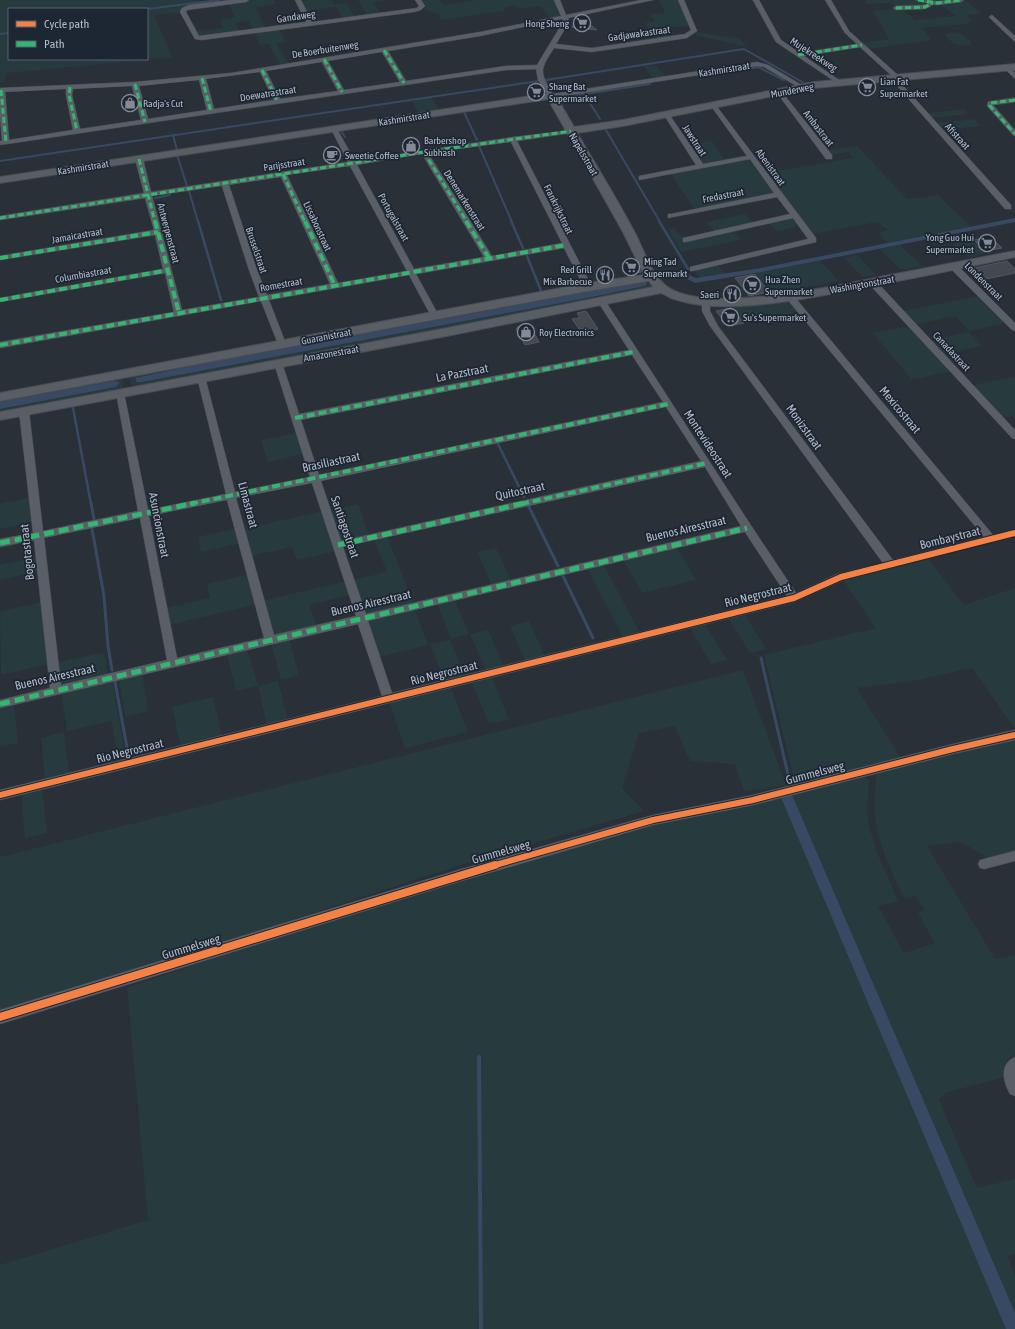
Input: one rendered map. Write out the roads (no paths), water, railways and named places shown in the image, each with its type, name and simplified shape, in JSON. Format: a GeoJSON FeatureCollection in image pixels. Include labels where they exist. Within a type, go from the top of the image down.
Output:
{"type":"FeatureCollection","features":[{"type":"Feature","properties":{"kind":"street","name":"Gandaweg"},"geometry":{"type":"LineString","coordinates":[[246,0],[188,7],[184,9],[183,12],[194,34],[197,38],[202,38],[414,10],[419,9],[422,6],[418,0]]}},
{"type":"Feature","properties":{"kind":"street"},"geometry":{"type":"LineString","coordinates":[[298,0],[310,24]]}},
{"type":"Feature","properties":{"kind":"street"},"geometry":{"type":"LineString","coordinates":[[539,67],[566,22],[566,18],[557,0]]}},
{"type":"Feature","properties":{"kind":"street","name":"De Boerbuitenweg"},"geometry":{"type":"LineString","coordinates":[[1,90],[135,84],[202,78],[262,70],[480,34],[650,0]]}},
{"type":"Feature","properties":{"kind":"street","name":"Gadjawakastraat"},"geometry":{"type":"LineString","coordinates":[[552,46],[592,50],[687,36],[694,31],[681,0]]}},
{"type":"Feature","properties":{"kind":"street","name":"Mujekreekweg"},"geometry":{"type":"LineString","coordinates":[[756,0],[778,41],[839,82]]}},
{"type":"Feature","properties":{"kind":"street","name":"Afistraat"},"geometry":{"type":"LineString","coordinates":[[828,0],[847,32],[896,78],[1008,207]]}},
{"type":"Feature","properties":{"kind":"street"},"geometry":{"type":"LineString","coordinates":[[918,0],[934,3],[961,0]]}},
{"type":"Feature","properties":{"kind":"street"},"geometry":{"type":"LineString","coordinates":[[896,8],[925,7],[934,3]]}},
{"type":"Feature","properties":{"kind":"street"},"geometry":{"type":"LineString","coordinates":[[992,18],[1015,40]]}},
{"type":"Feature","properties":{"kind":"street"},"geometry":{"type":"LineString","coordinates":[[798,55],[862,45]]}},
{"type":"Feature","properties":{"kind":"street"},"geometry":{"type":"LineString","coordinates":[[384,50],[404,83]]}},
{"type":"Feature","properties":{"kind":"street"},"geometry":{"type":"LineString","coordinates":[[324,59],[342,92]]}},
{"type":"Feature","properties":{"kind":"street","name":"Kashmirstraat"},"geometry":{"type":"LineString","coordinates":[[0,180],[757,64],[766,66],[802,87]]}},
{"type":"Feature","properties":{"kind":"street","name":"Doewatrastraat"},"geometry":{"type":"LineString","coordinates":[[3,142],[506,68],[539,67]]}},
{"type":"Feature","properties":{"kind":"street","name":"Napelsstraat"},"geometry":{"type":"LineString","coordinates":[[539,67],[541,80],[652,277],[662,289]]}},
{"type":"Feature","properties":{"kind":"street"},"geometry":{"type":"LineString","coordinates":[[1011,68],[1015,77]]}},
{"type":"Feature","properties":{"kind":"street","name":"Munderweg"},"geometry":{"type":"LineString","coordinates":[[571,131],[667,115],[802,87],[839,82],[1011,68]]}},
{"type":"Feature","properties":{"kind":"street"},"geometry":{"type":"LineString","coordinates":[[262,70],[278,102]]}},
{"type":"Feature","properties":{"kind":"street"},"geometry":{"type":"LineString","coordinates":[[202,78],[211,112]]}},
{"type":"Feature","properties":{"kind":"street"},"geometry":{"type":"LineString","coordinates":[[135,84],[145,122]]}},
{"type":"Feature","properties":{"kind":"street"},"geometry":{"type":"LineString","coordinates":[[70,87],[69,94],[77,131]]}},
{"type":"Feature","properties":{"kind":"street"},"geometry":{"type":"LineString","coordinates":[[1,90],[3,142]]}},
{"type":"Feature","properties":{"kind":"street","name":"Ambastraat"},"geometry":{"type":"LineString","coordinates":[[778,92],[829,157]]}},
{"type":"Feature","properties":{"kind":"street"},"geometry":{"type":"LineString","coordinates":[[1015,100],[990,103],[990,106],[1015,134]]}},
{"type":"Feature","properties":{"kind":"street","name":"Abenistraat"},"geometry":{"type":"LineString","coordinates":[[693,270],[813,240],[713,105]]}},
{"type":"Feature","properties":{"kind":"street","name":"Jawstraat"},"geometry":{"type":"LineString","coordinates":[[642,178],[701,167],[667,115]]}},
{"type":"Feature","properties":{"kind":"street","name":"Portugalstraat"},"geometry":{"type":"LineString","coordinates":[[334,129],[435,316]]}},
{"type":"Feature","properties":{"kind":"street","name":"Parijsstraat"},"geometry":{"type":"LineString","coordinates":[[0,218],[513,138],[571,131]]}},
{"type":"Feature","properties":{"kind":"street","name":"Frankrijkstraat"},"geometry":{"type":"LineString","coordinates":[[513,138],[588,287]]}},
{"type":"Feature","properties":{"kind":"street","name":"Denemarkenstraat"},"geometry":{"type":"LineString","coordinates":[[424,152],[489,258]]}},
{"type":"Feature","properties":{"kind":"street"},"geometry":{"type":"LineString","coordinates":[[701,167],[751,157]]}},
{"type":"Feature","properties":{"kind":"street","name":"Antwerpenstraat"},"geometry":{"type":"LineString","coordinates":[[139,158],[179,313]]}},
{"type":"Feature","properties":{"kind":"street","name":"Lissabonstraat"},"geometry":{"type":"LineString","coordinates":[[283,174],[335,286]]}},
{"type":"Feature","properties":{"kind":"street","name":"Brusselstraat"},"geometry":{"type":"LineString","coordinates":[[225,183],[264,299],[282,344]]}},
{"type":"Feature","properties":{"kind":"street","name":"Fredastraat"},"geometry":{"type":"LineString","coordinates":[[671,216],[779,194]]}},
{"type":"Feature","properties":{"kind":"street"},"geometry":{"type":"LineString","coordinates":[[686,240],[794,215]]}},
{"type":"Feature","properties":{"kind":"street","name":"Jamaicastraat"},"geometry":{"type":"LineString","coordinates":[[0,258],[158,232]]}},
{"type":"Feature","properties":{"kind":"street","name":"Romestraat"},"geometry":{"type":"LineString","coordinates":[[0,345],[566,245]]}},
{"type":"Feature","properties":{"kind":"street","name":"Washingtonstraat"},"geometry":{"type":"LineString","coordinates":[[662,289],[679,297],[706,302],[750,301],[790,297],[954,267],[1015,254]]}},
{"type":"Feature","properties":{"kind":"street","name":"Londenstraat"},"geometry":{"type":"LineString","coordinates":[[954,267],[1015,328]]}},
{"type":"Feature","properties":{"kind":"street","name":"Columbiastraat"},"geometry":{"type":"LineString","coordinates":[[0,300],[169,270]]}},
{"type":"Feature","properties":{"kind":"street","name":"Guaranistraat"},"geometry":{"type":"LineString","coordinates":[[0,397],[588,287],[652,277]]}},
{"type":"Feature","properties":{"kind":"street","name":"Canadastraat"},"geometry":{"type":"LineString","coordinates":[[872,282],[1015,436]]}},
{"type":"Feature","properties":{"kind":"street","name":"Amazonestraat"},"geometry":{"type":"LineString","coordinates":[[0,416],[602,302],[662,289]]}},
{"type":"Feature","properties":{"kind":"street","name":"Mexicostraat"},"geometry":{"type":"LineString","coordinates":[[790,297],[991,539]]}},
{"type":"Feature","properties":{"kind":"street","name":"Montevideostraat"},"geometry":{"type":"LineString","coordinates":[[602,302],[747,528],[794,598]]}},
{"type":"Feature","properties":{"kind":"street","name":"Monizstraat"},"geometry":{"type":"LineString","coordinates":[[706,302],[706,311],[714,326],[890,564]]}},
{"type":"Feature","properties":{"kind":"street","name":"La Pazstraat"},"geometry":{"type":"LineString","coordinates":[[295,418],[633,352]]}},
{"type":"Feature","properties":{"kind":"street","name":"Santiagostraat"},"geometry":{"type":"LineString","coordinates":[[278,363],[314,479],[338,545],[388,698]]}},
{"type":"Feature","properties":{"kind":"street"},"geometry":{"type":"LineString","coordinates":[[125,373],[125,392]]}},
{"type":"Feature","properties":{"kind":"street","name":"Limastraat"},"geometry":{"type":"LineString","coordinates":[[201,377],[215,438],[270,640]]}},
{"type":"Feature","properties":{"kind":"street","name":"Asuncionstraat"},"geometry":{"type":"LineString","coordinates":[[125,392],[144,514],[172,663]]}},
{"type":"Feature","properties":{"kind":"street","name":"Brasiliastraat"},"geometry":{"type":"LineString","coordinates":[[0,543],[314,479],[668,404]]}},
{"type":"Feature","properties":{"kind":"street","name":"Bogotastraat"},"geometry":{"type":"LineString","coordinates":[[24,411],[56,690]]}},
{"type":"Feature","properties":{"kind":"street","name":"Quitostraat"},"geometry":{"type":"LineString","coordinates":[[338,545],[707,464]]}},
{"type":"Feature","properties":{"kind":"street","name":"Buenos Airesstraat"},"geometry":{"type":"LineString","coordinates":[[0,704],[747,528]]}},
{"type":"Feature","properties":{"kind":"street","name":"Bombaystraat"},"geometry":{"type":"LineString","coordinates":[[890,564],[1015,533]]}},
{"type":"Feature","properties":{"kind":"street","name":"Rio Negrostraat"},"geometry":{"type":"LineString","coordinates":[[0,795],[794,598],[841,577],[890,564]]}},
{"type":"Feature","properties":{"kind":"street","name":"Gummelsweg"},"geometry":{"type":"LineString","coordinates":[[0,1017],[458,876],[653,820],[760,799],[946,751],[1015,735]]}},
{"type":"Feature","properties":{"kind":"street"},"geometry":{"type":"LineString","coordinates":[[984,864],[1015,856]]}},
{"type":"Feature","properties":{"kind":"street"},"geometry":{"type":"LineString","coordinates":[[1015,1064],[1010,1074],[1015,1090]]}},
{"type":"Feature","properties":{"kind":"water"},"geometry":{"type":"Polygon","coordinates":[[[645,281],[647,285],[645,286],[582,299],[136,382],[136,378],[195,365],[645,281]]]}},
{"type":"Feature","properties":{"kind":"water"},"geometry":{"type":"Polygon","coordinates":[[[114,381],[119,382],[116,387],[0,409],[0,401],[114,381]]]}},
{"type":"Feature","properties":{"kind":"waterway"},"geometry":{"type":"LineString","coordinates":[[148,9],[219,0]]}},
{"type":"Feature","properties":{"kind":"waterway"},"geometry":{"type":"LineString","coordinates":[[0,34],[8,33]]}},
{"type":"Feature","properties":{"kind":"waterway"},"geometry":{"type":"LineString","coordinates":[[546,80],[744,49],[804,83]]}},
{"type":"Feature","properties":{"kind":"waterway"},"geometry":{"type":"LineString","coordinates":[[726,72],[758,67],[784,80]]}},
{"type":"Feature","properties":{"kind":"waterway"},"geometry":{"type":"LineString","coordinates":[[173,135],[538,81]]}},
{"type":"Feature","properties":{"kind":"waterway"},"geometry":{"type":"LineString","coordinates":[[584,94],[650,84]]}},
{"type":"Feature","properties":{"kind":"waterway"},"geometry":{"type":"LineString","coordinates":[[559,100],[558,98],[584,94]]}},
{"type":"Feature","properties":{"kind":"waterway"},"geometry":{"type":"LineString","coordinates":[[584,94],[600,119]]}},
{"type":"Feature","properties":{"kind":"waterway"},"geometry":{"type":"LineString","coordinates":[[464,112],[477,140]]}},
{"type":"Feature","properties":{"kind":"waterway"},"geometry":{"type":"LineString","coordinates":[[344,130],[341,131],[345,137]]}},
{"type":"Feature","properties":{"kind":"waterway"},"geometry":{"type":"LineString","coordinates":[[606,130],[660,222]]}},
{"type":"Feature","properties":{"kind":"waterway"},"geometry":{"type":"LineString","coordinates":[[0,161],[173,135]]}},
{"type":"Feature","properties":{"kind":"waterway"},"geometry":{"type":"LineString","coordinates":[[173,135],[177,150]]}},
{"type":"Feature","properties":{"kind":"waterway"},"geometry":{"type":"LineString","coordinates":[[479,146],[512,222]]}},
{"type":"Feature","properties":{"kind":"waterway"},"geometry":{"type":"LineString","coordinates":[[177,155],[187,186]]}},
{"type":"Feature","properties":{"kind":"waterway"},"geometry":{"type":"LineString","coordinates":[[189,191],[198,222]]}},
{"type":"Feature","properties":{"kind":"waterway"},"geometry":{"type":"LineString","coordinates":[[155,198],[170,195]]}},
{"type":"Feature","properties":{"kind":"waterway"},"geometry":{"type":"LineString","coordinates":[[682,274],[695,281],[761,270],[1015,220]]}},
{"type":"Feature","properties":{"kind":"waterway"},"geometry":{"type":"LineString","coordinates":[[198,221],[221,300]]}},
{"type":"Feature","properties":{"kind":"waterway"},"geometry":{"type":"LineString","coordinates":[[511,221],[523,248]]}},
{"type":"Feature","properties":{"kind":"waterway"},"geometry":{"type":"LineString","coordinates":[[659,221],[688,269]]}},
{"type":"Feature","properties":{"kind":"waterway"},"geometry":{"type":"LineString","coordinates":[[527,256],[541,291]]}},
{"type":"Feature","properties":{"kind":"waterway"},"geometry":{"type":"LineString","coordinates":[[73,408],[91,504]]}},
{"type":"Feature","properties":{"kind":"waterway"},"geometry":{"type":"LineString","coordinates":[[498,444],[524,497]]}},
{"type":"Feature","properties":{"kind":"waterway"},"geometry":{"type":"LineString","coordinates":[[91,503],[94,519]]}},
{"type":"Feature","properties":{"kind":"waterway"},"geometry":{"type":"LineString","coordinates":[[529,507],[558,566]]}},
{"type":"Feature","properties":{"kind":"waterway"},"geometry":{"type":"LineString","coordinates":[[92,529],[104,596],[108,646],[112,670]]}},
{"type":"Feature","properties":{"kind":"waterway"},"geometry":{"type":"LineString","coordinates":[[563,576],[593,638]]}},
{"type":"Feature","properties":{"kind":"waterway"},"geometry":{"type":"LineString","coordinates":[[761,658],[790,783]]}},
{"type":"Feature","properties":{"kind":"waterway"},"geometry":{"type":"LineString","coordinates":[[115,682],[128,753]]}},
{"type":"Feature","properties":{"kind":"waterway"},"geometry":{"type":"LineString","coordinates":[[786,795],[1014,1329]]}},
{"type":"Feature","properties":{"kind":"waterway"},"geometry":{"type":"LineString","coordinates":[[479,1057],[481,1329]]}},
{"type":"Feature","properties":{"kind":"place","name":"Hong Sheng"},"geometry":{"type":"Point","coordinates":[582,23]}},
{"type":"Feature","properties":{"kind":"place","name":"Lian Fat Supermarket"},"geometry":{"type":"Point","coordinates":[867,87]}},
{"type":"Feature","properties":{"kind":"place","name":"Shang Bat Supermarket"},"geometry":{"type":"Point","coordinates":[536,92]}},
{"type":"Feature","properties":{"kind":"place","name":"Radja's Cut"},"geometry":{"type":"Point","coordinates":[130,103]}},
{"type":"Feature","properties":{"kind":"place","name":"Barbershop Subhash"},"geometry":{"type":"Point","coordinates":[411,146]}},
{"type":"Feature","properties":{"kind":"place","name":"Sweetie Coffee"},"geometry":{"type":"Point","coordinates":[332,155]}},
{"type":"Feature","properties":{"kind":"place","name":"Yong Guo Hui Supermarket"},"geometry":{"type":"Point","coordinates":[987,243]}},
{"type":"Feature","properties":{"kind":"place","name":"Ming Tad Supermarkt"},"geometry":{"type":"Point","coordinates":[631,267]}},
{"type":"Feature","properties":{"kind":"place","name":"Red Grill Mix Barbecue"},"geometry":{"type":"Point","coordinates":[605,275]}},
{"type":"Feature","properties":{"kind":"place","name":"Hua Zhen Supermarket"},"geometry":{"type":"Point","coordinates":[752,285]}},
{"type":"Feature","properties":{"kind":"place","name":"Saeri"},"geometry":{"type":"Point","coordinates":[732,294]}},
{"type":"Feature","properties":{"kind":"place","name":"Su's Supermarket"},"geometry":{"type":"Point","coordinates":[730,317]}},
{"type":"Feature","properties":{"kind":"place","name":"Roy Electronics"},"geometry":{"type":"Point","coordinates":[526,332]}}]}
